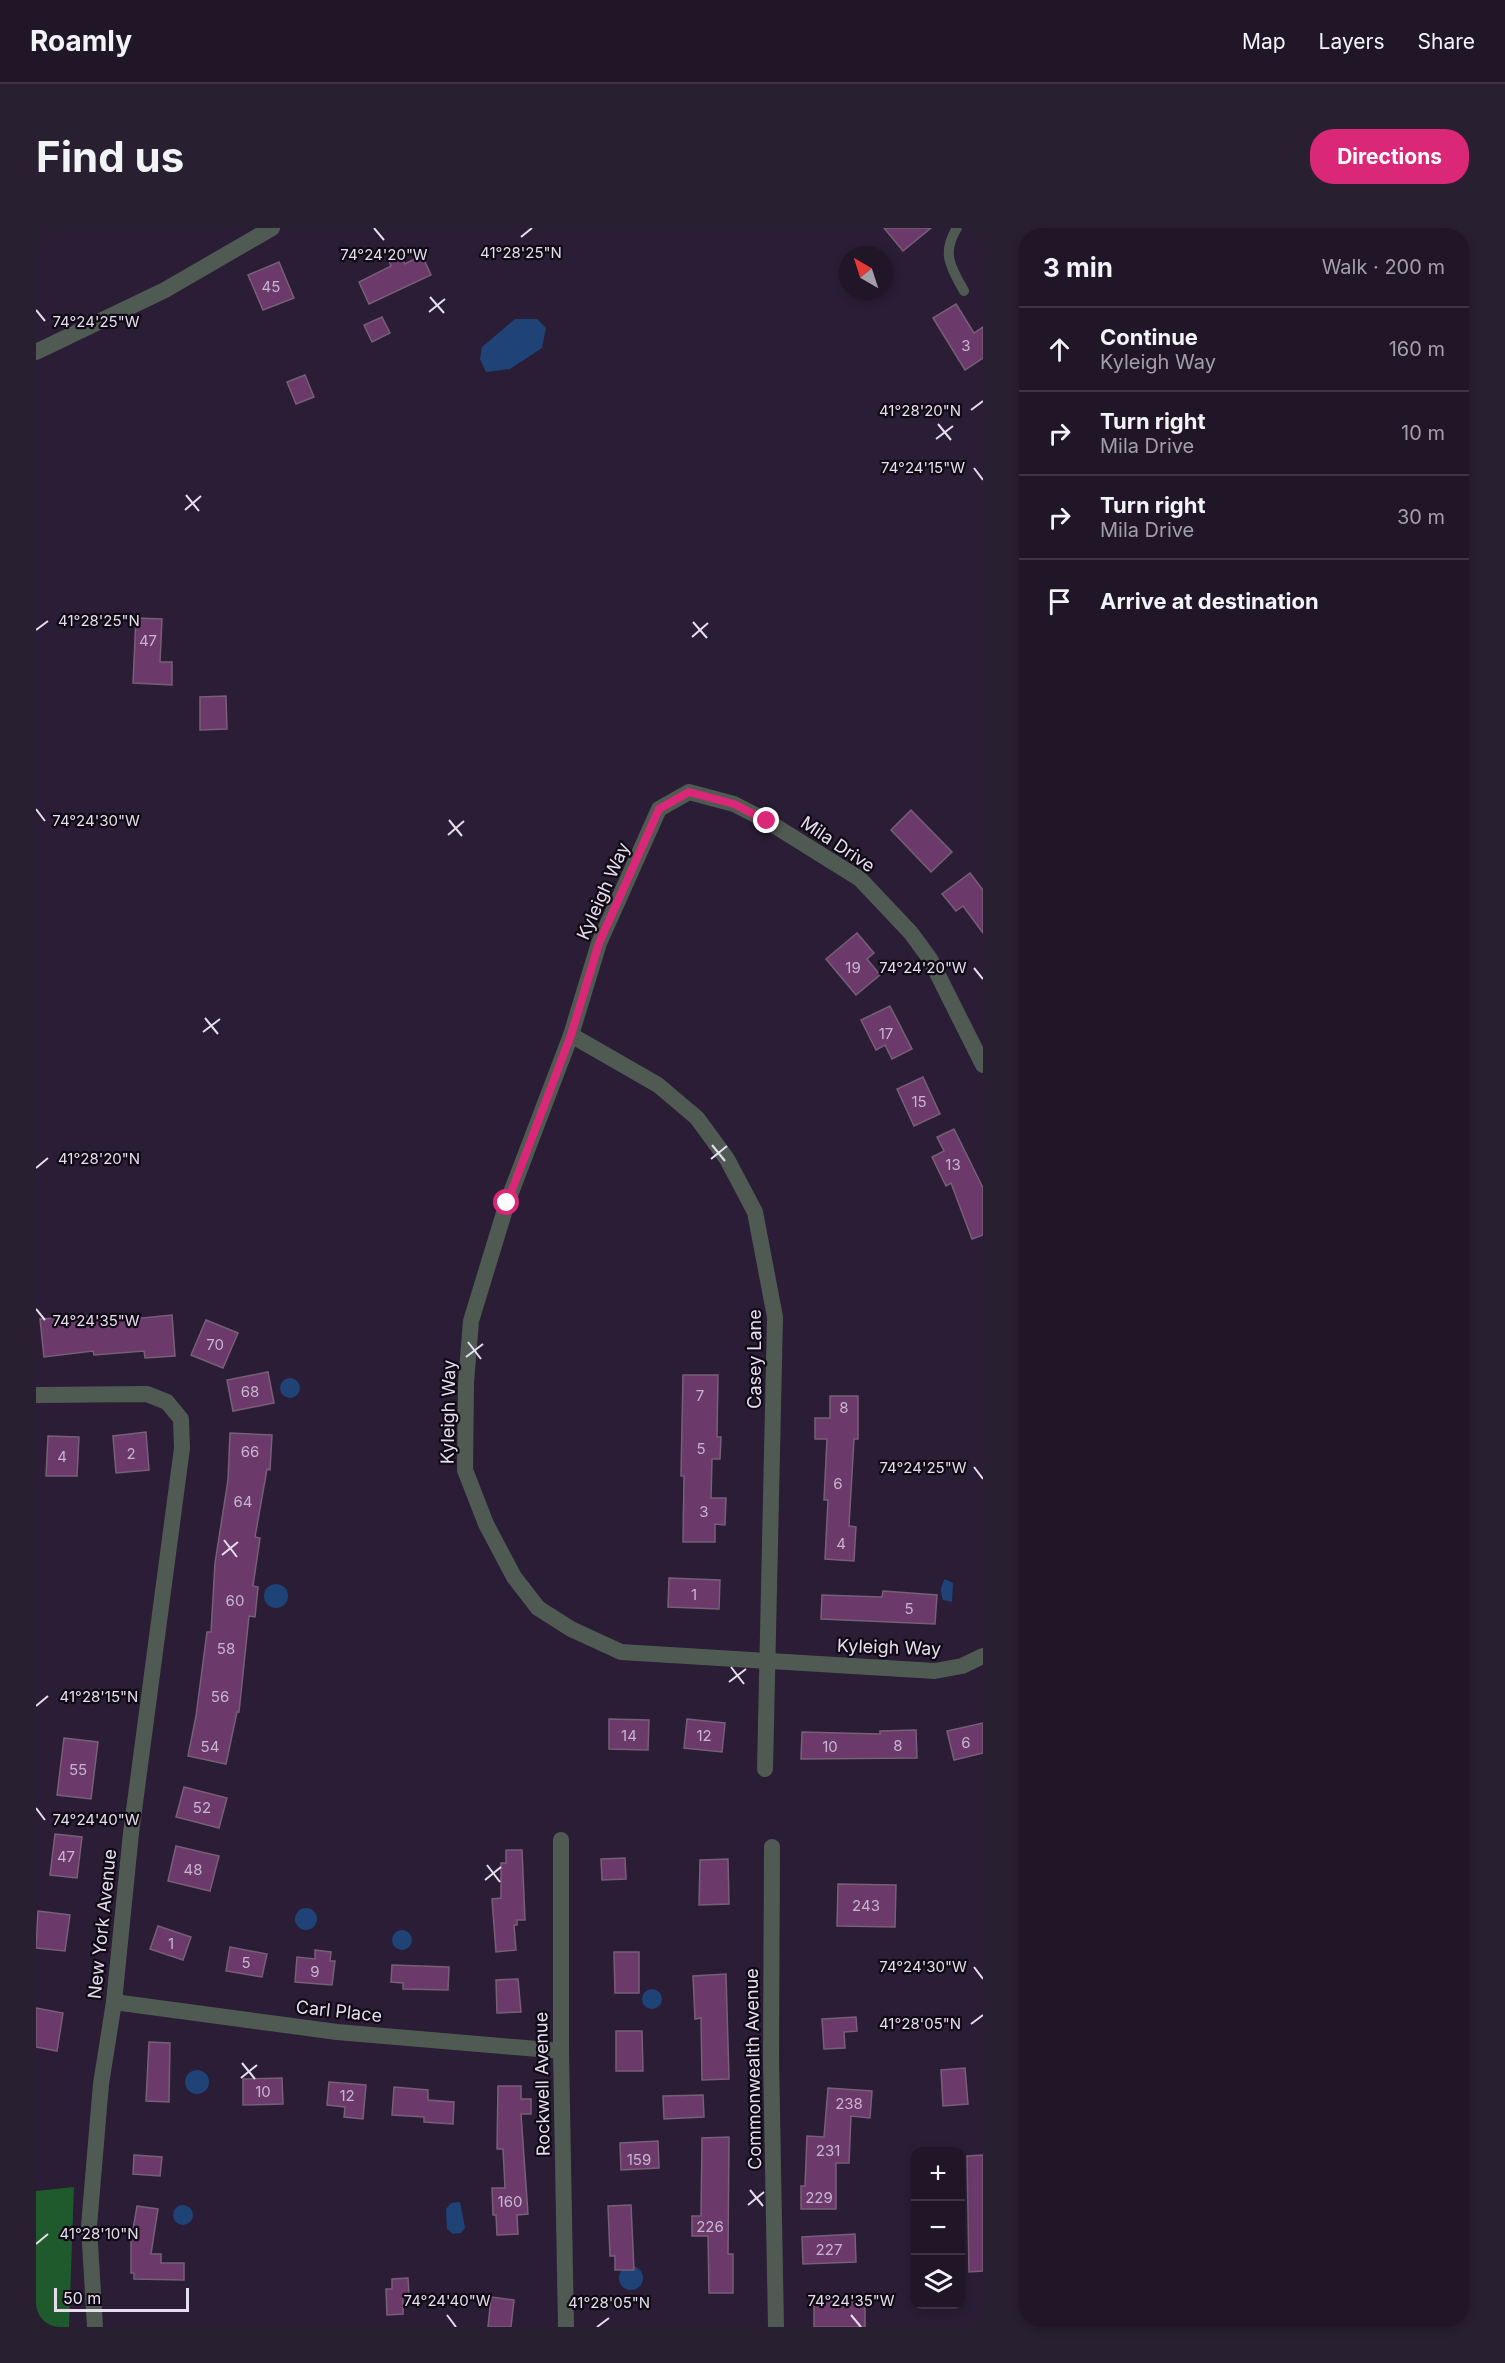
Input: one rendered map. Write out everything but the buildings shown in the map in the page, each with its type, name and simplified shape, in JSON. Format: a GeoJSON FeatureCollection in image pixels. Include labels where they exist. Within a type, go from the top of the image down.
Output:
{"type":"FeatureCollection","features":[{"type":"Feature","properties":{"kind":"street"},"geometry":{"type":"LineString","coordinates":[[36,352],[165,290],[272,228]]}},
{"type":"Feature","properties":{"kind":"street","name":"Mila Drive"},"geometry":{"type":"LineString","coordinates":[[659,809],[689,792],[734,804],[767,821],[860,879],[911,933],[930,959],[983,1065]]}},
{"type":"Feature","properties":{"kind":"street","name":"Kyleigh Way"},"geometry":{"type":"LineString","coordinates":[[659,809],[599,943],[571,1035],[517,1173],[471,1321],[466,1383],[465,1470],[486,1524],[514,1577],[538,1608],[571,1629],[621,1652],[935,1671],[962,1666],[983,1656]]}},
{"type":"Feature","properties":{"kind":"street","name":"Casey Lane"},"geometry":{"type":"LineString","coordinates":[[571,1035],[658,1085],[696,1118],[727,1159],[755,1212],[775,1317],[765,1769]]}},
{"type":"Feature","properties":{"kind":"street","name":"New York Avenue"},"geometry":{"type":"LineString","coordinates":[[36,1395],[147,1394],[167,1402],[181,1419],[182,1449],[131,1833],[114,2002],[101,2084],[89,2226],[94,2327]]}},
{"type":"Feature","properties":{"kind":"street","name":"Rockwell Avenue"},"geometry":{"type":"LineString","coordinates":[[561,1840],[561,2051],[566,2327]]}},
{"type":"Feature","properties":{"kind":"street","name":"Commonwealth Avenue"},"geometry":{"type":"LineString","coordinates":[[772,1847],[771,2046],[776,2327]]}},
{"type":"Feature","properties":{"kind":"street","name":"Carl Place"},"geometry":{"type":"LineString","coordinates":[[114,2002],[337,2032],[561,2051]]}},
{"type":"Feature","properties":{"kind":"lane"},"geometry":{"type":"LineString","coordinates":[[957,228],[947,251],[953,271],[964,291]]}},
{"type":"Feature","properties":{"kind":"green space"},"geometry":{"type":"Polygon","coordinates":[[[74,2187],[69,2327],[36,2327],[36,2191],[74,2187]]]}},
{"type":"Feature","properties":{"kind":"water"},"geometry":{"type":"Polygon","coordinates":[[[515,319],[537,319],[546,328],[542,348],[510,369],[486,372],[480,359],[482,347],[515,319]]]}},
{"type":"Feature","properties":{"kind":"water"},"geometry":{"type":"Polygon","coordinates":[[[290,1378],[297,1381],[300,1388],[297,1395],[290,1398],[283,1395],[280,1388],[283,1381],[290,1378]]]}},
{"type":"Feature","properties":{"kind":"water"},"geometry":{"type":"Polygon","coordinates":[[[945,1579],[953,1583],[952,1602],[943,1600],[942,1597],[941,1587],[945,1579]]]}},
{"type":"Feature","properties":{"kind":"water"},"geometry":{"type":"Polygon","coordinates":[[[276,1584],[284,1588],[288,1596],[284,1604],[276,1608],[268,1604],[264,1596],[268,1588],[276,1584]]]}},
{"type":"Feature","properties":{"kind":"water"},"geometry":{"type":"Polygon","coordinates":[[[306,1908],[314,1911],[317,1919],[314,1927],[306,1930],[298,1927],[295,1919],[298,1911],[306,1908]]]}},
{"type":"Feature","properties":{"kind":"water"},"geometry":{"type":"Polygon","coordinates":[[[402,1930],[409,1933],[412,1940],[409,1947],[402,1950],[395,1947],[392,1940],[395,1933],[402,1930]]]}},
{"type":"Feature","properties":{"kind":"water"},"geometry":{"type":"Polygon","coordinates":[[[652,1989],[659,1992],[662,1999],[659,2006],[652,2009],[645,2006],[642,1999],[645,1992],[652,1989]]]}},
{"type":"Feature","properties":{"kind":"water"},"geometry":{"type":"Polygon","coordinates":[[[197,2070],[205,2074],[209,2082],[205,2090],[197,2094],[189,2090],[185,2082],[189,2074],[197,2070]]]}},
{"type":"Feature","properties":{"kind":"water"},"geometry":{"type":"Polygon","coordinates":[[[460,2202],[465,2228],[461,2233],[453,2234],[447,2229],[446,2209],[451,2203],[460,2202]]]}},
{"type":"Feature","properties":{"kind":"water"},"geometry":{"type":"Polygon","coordinates":[[[179,2205],[187,2205],[193,2211],[193,2219],[187,2225],[179,2225],[173,2219],[173,2211],[179,2205]]]}},
{"type":"Feature","properties":{"kind":"water"},"geometry":{"type":"Polygon","coordinates":[[[631,2266],[640,2269],[643,2278],[640,2287],[631,2290],[622,2287],[619,2278],[622,2269],[631,2266]]]}},
{"type":"Feature","properties":{"kind":"route"},"geometry":{"type":"LineString","coordinates":[[507,1203],[571,1035],[599,943],[639,859],[659,809],[689,792],[734,804],[767,821]]}}]}
